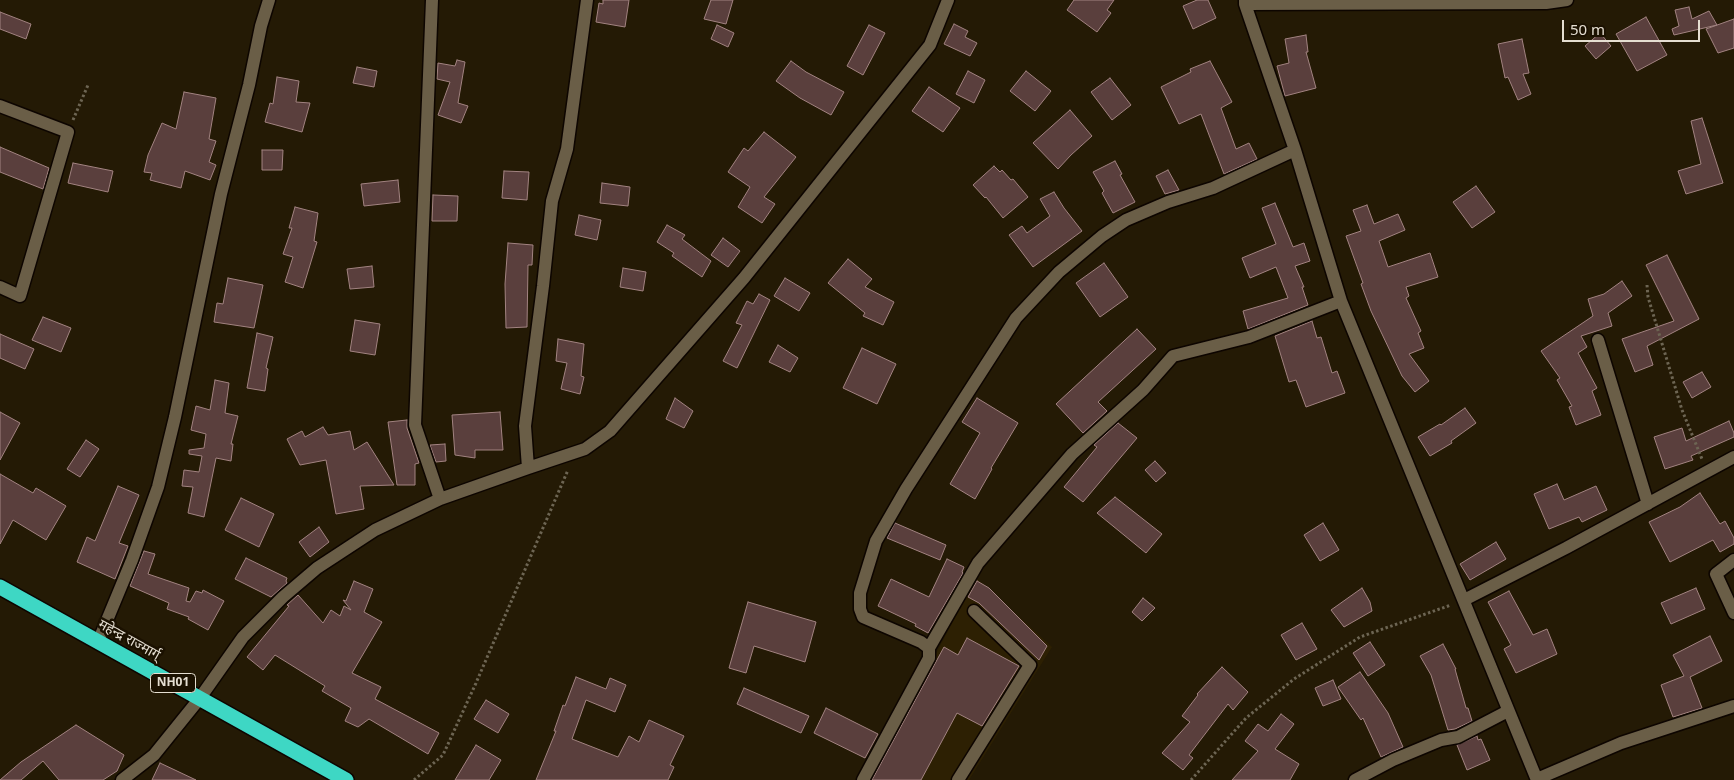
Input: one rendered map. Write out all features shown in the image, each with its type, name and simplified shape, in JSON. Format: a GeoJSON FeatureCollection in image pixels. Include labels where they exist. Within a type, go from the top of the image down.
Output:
{"type":"FeatureCollection","features":[{"type":"Feature","properties":{"kind":"highway","name":"महेन्द्र राज्मार्ग्"},"geometry":{"type":"LineString","coordinates":[[0,587],[346,780]]}},
{"type":"Feature","properties":{"kind":"street"},"geometry":{"type":"LineString","coordinates":[[98,642],[132,560],[158,487],[175,417],[221,194],[249,85],[268,0]]}},
{"type":"Feature","properties":{"kind":"street"},"geometry":{"type":"LineString","coordinates":[[432,0],[415,425],[440,499]]}},
{"type":"Feature","properties":{"kind":"street"},"geometry":{"type":"LineString","coordinates":[[528,468],[525,426],[552,201],[567,149],[587,0]]}},
{"type":"Feature","properties":{"kind":"street"},"geometry":{"type":"LineString","coordinates":[[122,780],[154,755],[200,698],[243,637],[283,597],[316,568],[375,530],[440,499],[585,449],[610,431],[744,278],[930,45],[948,0]]}},
{"type":"Feature","properties":{"kind":"street"},"geometry":{"type":"LineString","coordinates":[[1567,0],[1536,3],[1245,2],[1295,150],[1341,301],[1537,780],[1621,744],[1734,706]]}},
{"type":"Feature","properties":{"kind":"street"},"geometry":{"type":"LineString","coordinates":[[0,106],[68,132],[20,296],[0,287]]}},
{"type":"Feature","properties":{"kind":"street"},"geometry":{"type":"LineString","coordinates":[[929,648],[921,642],[863,618],[860,609],[860,593],[876,541],[906,488],[1016,318],[1059,272],[1102,236],[1126,220],[1168,202],[1213,188],[1295,150]]}},
{"type":"Feature","properties":{"kind":"street"},"geometry":{"type":"LineString","coordinates":[[863,780],[929,658],[929,648],[978,563],[1072,454],[1143,390],[1173,356],[1249,337],[1341,301]]}},
{"type":"Feature","properties":{"kind":"street"},"geometry":{"type":"LineString","coordinates":[[1598,340],[1648,504]]}},
{"type":"Feature","properties":{"kind":"street"},"geometry":{"type":"LineString","coordinates":[[1464,600],[1734,457]]}},
{"type":"Feature","properties":{"kind":"street"},"geometry":{"type":"LineString","coordinates":[[1734,560],[1716,574],[1734,613]]}},
{"type":"Feature","properties":{"kind":"street"},"geometry":{"type":"LineString","coordinates":[[958,780],[1030,665],[974,611]]}},
{"type":"Feature","properties":{"kind":"street"},"geometry":{"type":"LineString","coordinates":[[1355,780],[1393,760],[1441,740],[1458,737],[1508,711]]}},
{"type":"Feature","properties":{"kind":"path"},"geometry":{"type":"LineString","coordinates":[[68,132],[88,85]]}},
{"type":"Feature","properties":{"kind":"path"},"geometry":{"type":"LineString","coordinates":[[1647,285],[1648,297],[1682,410],[1707,472]]}},
{"type":"Feature","properties":{"kind":"path"},"geometry":{"type":"LineString","coordinates":[[414,780],[443,754],[476,683],[575,452]]}},
{"type":"Feature","properties":{"kind":"path"},"geometry":{"type":"LineString","coordinates":[[1191,780],[1246,718],[1294,679],[1360,637],[1464,600]]}},
{"type":"Feature","properties":{"kind":"shaded area"},"geometry":{"type":"Polygon","coordinates":[[[976,578],[1052,647],[969,780],[869,780],[976,578]]]}},
{"type":"Feature","properties":{"kind":"building"},"geometry":{"type":"Polygon","coordinates":[[[603,0],[629,0],[625,27],[596,22],[599,3],[603,4],[603,0]]]}},
{"type":"Feature","properties":{"kind":"building"},"geometry":{"type":"Polygon","coordinates":[[[711,0],[733,0],[726,24],[704,19],[711,0]]]}},
{"type":"Feature","properties":{"kind":"building"},"geometry":{"type":"Polygon","coordinates":[[[1074,0],[1114,0],[1107,10],[1111,13],[1097,32],[1067,10],[1074,0]]]}},
{"type":"Feature","properties":{"kind":"building"},"geometry":{"type":"Polygon","coordinates":[[[1197,0],[1208,0],[1216,18],[1193,29],[1183,6],[1197,0]]]}},
{"type":"Feature","properties":{"kind":"building"},"geometry":{"type":"Polygon","coordinates":[[[1689,7],[1692,19],[1709,11],[1717,25],[1674,35],[1672,29],[1679,26],[1675,10],[1689,7]]]}},
{"type":"Feature","properties":{"kind":"building"},"geometry":{"type":"Polygon","coordinates":[[[0,12],[31,24],[26,39],[0,29],[0,12]]]}},
{"type":"Feature","properties":{"kind":"building"},"geometry":{"type":"Polygon","coordinates":[[[1646,17],[1667,55],[1637,71],[1616,34],[1646,17]]]}},
{"type":"Feature","properties":{"kind":"building"},"geometry":{"type":"Polygon","coordinates":[[[1734,19],[1734,48],[1718,53],[1706,29],[1734,19]]]}},
{"type":"Feature","properties":{"kind":"building"},"geometry":{"type":"Polygon","coordinates":[[[954,24],[968,31],[965,37],[977,43],[970,56],[944,44],[954,24]]]}},
{"type":"Feature","properties":{"kind":"building"},"geometry":{"type":"Polygon","coordinates":[[[717,25],[734,33],[728,47],[711,39],[717,25]]]}},
{"type":"Feature","properties":{"kind":"building"},"geometry":{"type":"Polygon","coordinates":[[[869,25],[885,33],[863,75],[847,66],[869,25]]]}},
{"type":"Feature","properties":{"kind":"building"},"geometry":{"type":"Polygon","coordinates":[[[1600,33],[1611,46],[1596,59],[1585,46],[1600,33]]]}},
{"type":"Feature","properties":{"kind":"building"},"geometry":{"type":"Polygon","coordinates":[[[1306,35],[1308,52],[1306,52],[1316,88],[1285,96],[1277,66],[1289,63],[1285,39],[1306,35]]]}},
{"type":"Feature","properties":{"kind":"building"},"geometry":{"type":"Polygon","coordinates":[[[1522,39],[1529,73],[1523,74],[1531,94],[1518,100],[1508,77],[1505,78],[1498,44],[1522,39]]]}},
{"type":"Feature","properties":{"kind":"building"},"geometry":{"type":"Polygon","coordinates":[[[457,60],[465,62],[458,103],[468,106],[461,123],[438,115],[450,82],[437,79],[438,63],[455,66],[457,60]]]}},
{"type":"Feature","properties":{"kind":"building"},"geometry":{"type":"Polygon","coordinates":[[[791,61],[806,72],[844,92],[831,115],[800,98],[776,81],[791,61]]]}},
{"type":"Feature","properties":{"kind":"building"},"geometry":{"type":"Polygon","coordinates":[[[1210,61],[1232,102],[1221,108],[1236,149],[1249,143],[1257,159],[1224,174],[1201,114],[1179,124],[1161,87],[1191,72],[1190,69],[1210,61]]]}},
{"type":"Feature","properties":{"kind":"building"},"geometry":{"type":"Polygon","coordinates":[[[357,67],[377,71],[374,87],[353,83],[357,67]]]}},
{"type":"Feature","properties":{"kind":"building"},"geometry":{"type":"Polygon","coordinates":[[[968,71],[985,80],[974,103],[956,94],[968,71]]]}},
{"type":"Feature","properties":{"kind":"building"},"geometry":{"type":"Polygon","coordinates":[[[1026,71],[1051,91],[1035,111],[1010,91],[1026,71]]]}},
{"type":"Feature","properties":{"kind":"building"},"geometry":{"type":"Polygon","coordinates":[[[277,77],[299,81],[296,102],[310,103],[302,132],[265,122],[270,103],[273,104],[277,77]]]}},
{"type":"Feature","properties":{"kind":"building"},"geometry":{"type":"Polygon","coordinates":[[[1110,78],[1131,105],[1112,120],[1091,92],[1110,78]]]}},
{"type":"Feature","properties":{"kind":"building"},"geometry":{"type":"Polygon","coordinates":[[[929,87],[960,108],[943,132],[912,111],[929,87]]]}},
{"type":"Feature","properties":{"kind":"building"},"geometry":{"type":"Polygon","coordinates":[[[184,92],[216,98],[209,139],[216,141],[209,162],[216,165],[210,180],[185,171],[181,188],[150,180],[152,173],[144,172],[148,155],[162,123],[176,129],[184,92]]]}},
{"type":"Feature","properties":{"kind":"building"},"geometry":{"type":"Polygon","coordinates":[[[1070,110],[1092,136],[1058,169],[1033,143],[1070,110]]]}},
{"type":"Feature","properties":{"kind":"building"},"geometry":{"type":"Polygon","coordinates":[[[1702,118],[1723,183],[1686,194],[1678,171],[1701,164],[1691,121],[1702,118]]]}},
{"type":"Feature","properties":{"kind":"building"},"geometry":{"type":"Polygon","coordinates":[[[764,132],[796,157],[764,197],[775,204],[762,223],[738,207],[750,187],[728,172],[744,148],[748,151],[764,132]]]}},
{"type":"Feature","properties":{"kind":"building"},"geometry":{"type":"Polygon","coordinates":[[[0,147],[49,168],[43,189],[0,172],[0,147]]]}},
{"type":"Feature","properties":{"kind":"building"},"geometry":{"type":"Polygon","coordinates":[[[262,150],[283,150],[282,170],[262,170],[262,150]]]}},
{"type":"Feature","properties":{"kind":"building"},"geometry":{"type":"Polygon","coordinates":[[[1115,161],[1122,174],[1120,175],[1135,202],[1113,213],[1102,193],[1104,191],[1093,172],[1115,161]]]}},
{"type":"Feature","properties":{"kind":"building"},"geometry":{"type":"Polygon","coordinates":[[[73,163],[113,171],[108,192],[68,183],[73,163]]]}},
{"type":"Feature","properties":{"kind":"building"},"geometry":{"type":"Polygon","coordinates":[[[994,166],[1000,172],[1002,170],[1011,180],[1013,179],[1028,197],[1003,218],[986,197],[973,185],[994,166]]]}},
{"type":"Feature","properties":{"kind":"building"},"geometry":{"type":"Polygon","coordinates":[[[1168,170],[1179,190],[1165,194],[1156,176],[1168,170]]]}},
{"type":"Feature","properties":{"kind":"building"},"geometry":{"type":"Polygon","coordinates":[[[504,171],[529,172],[527,200],[502,198],[504,171]]]}},
{"type":"Feature","properties":{"kind":"building"},"geometry":{"type":"Polygon","coordinates":[[[398,180],[400,202],[364,206],[361,184],[398,180]]]}},
{"type":"Feature","properties":{"kind":"building"},"geometry":{"type":"Polygon","coordinates":[[[602,183],[630,187],[628,206],[600,203],[602,183]]]}},
{"type":"Feature","properties":{"kind":"building"},"geometry":{"type":"Polygon","coordinates":[[[1476,186],[1495,212],[1472,228],[1453,202],[1476,186]]]}},
{"type":"Feature","properties":{"kind":"building"},"geometry":{"type":"Polygon","coordinates":[[[1054,192],[1082,231],[1033,267],[1009,235],[1022,226],[1027,233],[1050,216],[1040,199],[1054,192]]]}},
{"type":"Feature","properties":{"kind":"building"},"geometry":{"type":"Polygon","coordinates":[[[433,195],[458,196],[457,221],[432,221],[433,195]]]}},
{"type":"Feature","properties":{"kind":"building"},"geometry":{"type":"Polygon","coordinates":[[[1275,203],[1293,247],[1304,243],[1310,261],[1295,266],[1304,287],[1302,287],[1308,305],[1248,329],[1243,311],[1288,298],[1276,267],[1250,278],[1242,258],[1276,244],[1262,208],[1275,203]]]}},
{"type":"Feature","properties":{"kind":"building"},"geometry":{"type":"Polygon","coordinates":[[[1367,205],[1374,224],[1398,214],[1405,230],[1379,241],[1388,267],[1430,253],[1438,277],[1406,287],[1409,296],[1406,298],[1421,331],[1418,333],[1424,348],[1409,354],[1429,381],[1415,392],[1402,376],[1371,311],[1346,236],[1361,231],[1353,210],[1367,205]]]}},
{"type":"Feature","properties":{"kind":"building"},"geometry":{"type":"Polygon","coordinates":[[[295,207],[318,213],[314,241],[317,242],[303,288],[285,282],[293,257],[283,254],[292,228],[289,228],[295,207]]]}},
{"type":"Feature","properties":{"kind":"building"},"geometry":{"type":"Polygon","coordinates":[[[579,215],[601,220],[597,240],[575,235],[579,215]]]}},
{"type":"Feature","properties":{"kind":"building"},"geometry":{"type":"Polygon","coordinates":[[[667,225],[685,235],[682,239],[711,261],[702,277],[672,256],[674,253],[657,242],[667,225]]]}},
{"type":"Feature","properties":{"kind":"building"},"geometry":{"type":"Polygon","coordinates":[[[723,238],[740,251],[728,267],[711,255],[723,238]]]}},
{"type":"Feature","properties":{"kind":"building"},"geometry":{"type":"Polygon","coordinates":[[[508,243],[533,245],[532,265],[528,265],[527,327],[506,328],[505,284],[508,243]]]}},
{"type":"Feature","properties":{"kind":"building"},"geometry":{"type":"Polygon","coordinates":[[[1667,255],[1699,319],[1647,346],[1653,365],[1635,372],[1622,339],[1674,321],[1646,265],[1667,255]]]}},
{"type":"Feature","properties":{"kind":"building"},"geometry":{"type":"Polygon","coordinates":[[[848,259],[872,279],[865,287],[894,302],[883,325],[863,316],[865,313],[828,283],[848,259]]]}},
{"type":"Feature","properties":{"kind":"building"},"geometry":{"type":"Polygon","coordinates":[[[1104,263],[1128,297],[1100,317],[1076,283],[1104,263]]]}},
{"type":"Feature","properties":{"kind":"building"},"geometry":{"type":"Polygon","coordinates":[[[372,266],[374,287],[350,289],[347,269],[372,266]]]}},
{"type":"Feature","properties":{"kind":"building"},"geometry":{"type":"Polygon","coordinates":[[[623,268],[646,272],[643,291],[620,287],[623,268]]]}},
{"type":"Feature","properties":{"kind":"building"},"geometry":{"type":"Polygon","coordinates":[[[228,278],[263,285],[254,328],[214,322],[217,303],[223,304],[228,278]]]}},
{"type":"Feature","properties":{"kind":"building"},"geometry":{"type":"Polygon","coordinates":[[[785,278],[810,293],[799,311],[774,296],[785,278]]]}},
{"type":"Feature","properties":{"kind":"building"},"geometry":{"type":"Polygon","coordinates":[[[1622,281],[1632,296],[1608,313],[1612,326],[1581,336],[1587,347],[1578,353],[1597,388],[1592,391],[1601,415],[1576,425],[1569,407],[1572,406],[1557,380],[1560,378],[1541,351],[1593,316],[1588,299],[1604,294],[1622,281]]]}},
{"type":"Feature","properties":{"kind":"building"},"geometry":{"type":"Polygon","coordinates":[[[759,294],[770,300],[737,368],[723,361],[742,325],[736,323],[747,301],[753,304],[759,294]]]}},
{"type":"Feature","properties":{"kind":"building"},"geometry":{"type":"Polygon","coordinates":[[[43,317],[71,328],[61,352],[32,340],[43,317]]]}},
{"type":"Feature","properties":{"kind":"building"},"geometry":{"type":"Polygon","coordinates":[[[355,320],[380,324],[375,355],[350,351],[355,320]]]}},
{"type":"Feature","properties":{"kind":"building"},"geometry":{"type":"Polygon","coordinates":[[[1312,321],[1317,338],[1321,337],[1332,373],[1337,371],[1345,393],[1306,407],[1296,380],[1289,382],[1275,336],[1312,321]]]}},
{"type":"Feature","properties":{"kind":"building"},"geometry":{"type":"Polygon","coordinates":[[[1137,329],[1156,349],[1098,402],[1107,411],[1083,433],[1056,404],[1137,329]]]}},
{"type":"Feature","properties":{"kind":"building"},"geometry":{"type":"Polygon","coordinates":[[[257,333],[273,337],[266,368],[268,369],[265,391],[247,388],[257,333]]]}},
{"type":"Feature","properties":{"kind":"building"},"geometry":{"type":"Polygon","coordinates":[[[0,334],[34,349],[25,369],[0,358],[0,334]]]}},
{"type":"Feature","properties":{"kind":"building"},"geometry":{"type":"Polygon","coordinates":[[[558,339],[584,344],[581,376],[584,377],[580,394],[561,389],[567,363],[556,361],[558,339]]]}},
{"type":"Feature","properties":{"kind":"building"},"geometry":{"type":"Polygon","coordinates":[[[778,345],[798,358],[790,372],[769,362],[778,345]]]}},
{"type":"Feature","properties":{"kind":"building"},"geometry":{"type":"Polygon","coordinates":[[[862,348],[896,364],[877,404],[843,388],[862,348]]]}},
{"type":"Feature","properties":{"kind":"building"},"geometry":{"type":"Polygon","coordinates":[[[1702,372],[1711,387],[1692,398],[1683,382],[1702,372]]]}},
{"type":"Feature","properties":{"kind":"building"},"geometry":{"type":"Polygon","coordinates":[[[215,380],[229,383],[225,413],[238,416],[231,444],[233,444],[231,461],[216,458],[204,517],[188,513],[193,487],[182,486],[184,470],[199,472],[202,456],[189,454],[189,450],[204,448],[206,434],[191,430],[196,406],[210,410],[215,380]]]}},
{"type":"Feature","properties":{"kind":"building"},"geometry":{"type":"Polygon","coordinates":[[[675,398],[693,411],[684,428],[666,419],[675,398]]]}},
{"type":"Feature","properties":{"kind":"building"},"geometry":{"type":"Polygon","coordinates":[[[977,398],[1018,423],[975,499],[950,484],[980,433],[962,422],[977,398]]]}},
{"type":"Feature","properties":{"kind":"building"},"geometry":{"type":"Polygon","coordinates":[[[1465,408],[1476,423],[1451,441],[1452,443],[1430,456],[1418,437],[1441,425],[1465,408]]]}},
{"type":"Feature","properties":{"kind":"building"},"geometry":{"type":"Polygon","coordinates":[[[0,412],[20,423],[0,460],[0,412]]]}},
{"type":"Feature","properties":{"kind":"building"},"geometry":{"type":"Polygon","coordinates":[[[500,412],[503,450],[475,450],[475,458],[455,455],[452,415],[500,412]]]}},
{"type":"Feature","properties":{"kind":"building"},"geometry":{"type":"Polygon","coordinates":[[[407,420],[407,428],[419,463],[415,464],[415,485],[397,485],[388,422],[407,420]]]}},
{"type":"Feature","properties":{"kind":"building"},"geometry":{"type":"Polygon","coordinates":[[[1729,421],[1734,437],[1691,456],[1693,460],[1665,469],[1654,437],[1682,428],[1686,441],[1729,421]]]}},
{"type":"Feature","properties":{"kind":"building"},"geometry":{"type":"Polygon","coordinates":[[[1118,423],[1137,438],[1083,502],[1064,487],[1097,447],[1094,445],[1118,423]]]}},
{"type":"Feature","properties":{"kind":"building"},"geometry":{"type":"Polygon","coordinates":[[[323,427],[328,435],[350,431],[354,450],[367,442],[394,485],[360,486],[364,509],[336,514],[326,460],[300,465],[287,439],[302,431],[305,437],[323,427]]]}},
{"type":"Feature","properties":{"kind":"building"},"geometry":{"type":"Polygon","coordinates":[[[86,440],[99,449],[80,477],[67,469],[86,440]]]}},
{"type":"Feature","properties":{"kind":"building"},"geometry":{"type":"Polygon","coordinates":[[[445,444],[446,461],[436,462],[430,445],[445,444]]]}},
{"type":"Feature","properties":{"kind":"building"},"geometry":{"type":"Polygon","coordinates":[[[1155,461],[1166,473],[1156,482],[1145,470],[1155,461]]]}},
{"type":"Feature","properties":{"kind":"building"},"geometry":{"type":"Polygon","coordinates":[[[0,474],[33,493],[36,488],[66,506],[46,540],[13,520],[0,544],[0,474]]]}},
{"type":"Feature","properties":{"kind":"building"},"geometry":{"type":"Polygon","coordinates":[[[1557,484],[1564,500],[1596,486],[1607,510],[1582,522],[1579,517],[1549,529],[1534,494],[1557,484]]]}},
{"type":"Feature","properties":{"kind":"building"},"geometry":{"type":"Polygon","coordinates":[[[118,486],[139,495],[119,543],[128,546],[115,579],[77,562],[87,537],[95,541],[118,486]]]}},
{"type":"Feature","properties":{"kind":"building"},"geometry":{"type":"Polygon","coordinates":[[[1700,493],[1720,524],[1725,521],[1734,538],[1734,544],[1720,552],[1713,540],[1670,562],[1649,522],[1680,507],[1700,493]]]}},
{"type":"Feature","properties":{"kind":"building"},"geometry":{"type":"Polygon","coordinates":[[[1115,497],[1162,534],[1146,553],[1097,513],[1115,497]]]}},
{"type":"Feature","properties":{"kind":"building"},"geometry":{"type":"Polygon","coordinates":[[[241,498],[274,514],[259,547],[225,530],[241,498]]]}},
{"type":"Feature","properties":{"kind":"building"},"geometry":{"type":"Polygon","coordinates":[[[895,523],[946,545],[940,560],[887,538],[895,523]]]}},
{"type":"Feature","properties":{"kind":"building"},"geometry":{"type":"Polygon","coordinates":[[[1323,523],[1339,550],[1320,561],[1304,535],[1323,523]]]}},
{"type":"Feature","properties":{"kind":"building"},"geometry":{"type":"Polygon","coordinates":[[[319,527],[329,542],[310,557],[299,542],[319,527]]]}},
{"type":"Feature","properties":{"kind":"building"},"geometry":{"type":"Polygon","coordinates":[[[1496,542],[1506,559],[1470,580],[1460,564],[1496,542]]]}},
{"type":"Feature","properties":{"kind":"building"},"geometry":{"type":"Polygon","coordinates":[[[144,551],[155,554],[148,574],[189,588],[186,601],[190,602],[196,591],[202,593],[203,590],[224,601],[208,630],[188,619],[189,617],[167,609],[169,603],[130,586],[144,551]]]}},
{"type":"Feature","properties":{"kind":"building"},"geometry":{"type":"Polygon","coordinates":[[[246,558],[287,578],[287,583],[271,597],[235,579],[246,558]]]}},
{"type":"Feature","properties":{"kind":"building"},"geometry":{"type":"Polygon","coordinates":[[[947,559],[964,567],[963,573],[928,633],[915,626],[916,624],[878,606],[891,579],[929,597],[947,559]]]}},
{"type":"Feature","properties":{"kind":"building"},"geometry":{"type":"Polygon","coordinates":[[[354,581],[373,589],[364,612],[382,622],[352,673],[381,687],[375,699],[439,733],[428,754],[369,719],[358,727],[345,721],[351,708],[322,691],[325,686],[275,655],[263,670],[247,657],[289,606],[287,605],[298,595],[323,623],[331,610],[340,616],[344,606],[351,610],[343,600],[346,601],[354,581]]]}},
{"type":"Feature","properties":{"kind":"building"},"geometry":{"type":"Polygon","coordinates":[[[977,581],[989,588],[1047,646],[1039,660],[979,603],[968,597],[977,581]]]}},
{"type":"Feature","properties":{"kind":"building"},"geometry":{"type":"Polygon","coordinates":[[[1362,588],[1370,602],[1372,611],[1344,627],[1331,610],[1362,588]]]}},
{"type":"Feature","properties":{"kind":"building"},"geometry":{"type":"Polygon","coordinates":[[[1696,588],[1705,609],[1671,624],[1661,603],[1696,588]]]}},
{"type":"Feature","properties":{"kind":"building"},"geometry":{"type":"Polygon","coordinates":[[[1509,591],[1533,635],[1547,629],[1557,654],[1516,673],[1504,649],[1511,645],[1488,602],[1509,591]]]}},
{"type":"Feature","properties":{"kind":"building"},"geometry":{"type":"Polygon","coordinates":[[[1143,598],[1155,608],[1142,621],[1132,612],[1143,598]]]}},
{"type":"Feature","properties":{"kind":"building"},"geometry":{"type":"Polygon","coordinates":[[[748,602],[816,622],[805,662],[754,646],[746,673],[729,668],[748,602]]]}},
{"type":"Feature","properties":{"kind":"building"},"geometry":{"type":"Polygon","coordinates":[[[1302,623],[1317,649],[1296,660],[1281,635],[1302,623]]]}},
{"type":"Feature","properties":{"kind":"building"},"geometry":{"type":"Polygon","coordinates":[[[1710,636],[1722,661],[1690,677],[1702,708],[1673,717],[1661,685],[1684,676],[1673,655],[1710,636]]]}},
{"type":"Feature","properties":{"kind":"building"},"geometry":{"type":"Polygon","coordinates":[[[967,638],[1019,666],[982,726],[957,713],[921,780],[872,780],[944,647],[958,655],[967,638]]]}},
{"type":"Feature","properties":{"kind":"building"},"geometry":{"type":"Polygon","coordinates":[[[1370,642],[1385,665],[1368,676],[1353,653],[1370,642]]]}},
{"type":"Feature","properties":{"kind":"building"},"geometry":{"type":"Polygon","coordinates":[[[1443,644],[1456,669],[1466,708],[1468,708],[1472,721],[1455,729],[1448,730],[1431,675],[1420,656],[1443,644]]]}},
{"type":"Feature","properties":{"kind":"building"},"geometry":{"type":"Polygon","coordinates":[[[1222,667],[1248,692],[1233,710],[1228,704],[1189,755],[1193,758],[1183,770],[1162,753],[1190,722],[1182,716],[1197,694],[1222,667]]]}},
{"type":"Feature","properties":{"kind":"building"},"geometry":{"type":"Polygon","coordinates":[[[1360,672],[1388,713],[1403,747],[1381,757],[1363,718],[1361,720],[1338,687],[1360,672]]]}},
{"type":"Feature","properties":{"kind":"building"},"geometry":{"type":"Polygon","coordinates":[[[576,677],[606,689],[610,678],[626,685],[615,712],[586,700],[572,739],[618,757],[629,736],[639,742],[649,720],[684,736],[670,765],[674,767],[668,780],[536,780],[556,731],[554,731],[563,705],[565,706],[576,677]]]}},
{"type":"Feature","properties":{"kind":"building"},"geometry":{"type":"Polygon","coordinates":[[[1333,680],[1341,699],[1323,706],[1315,688],[1333,680]]]}},
{"type":"Feature","properties":{"kind":"building"},"geometry":{"type":"Polygon","coordinates":[[[744,688],[809,716],[801,733],[737,704],[744,688]]]}},
{"type":"Feature","properties":{"kind":"building"},"geometry":{"type":"Polygon","coordinates":[[[486,700],[509,714],[498,733],[474,719],[486,700]]]}},
{"type":"Feature","properties":{"kind":"building"},"geometry":{"type":"Polygon","coordinates":[[[826,708],[878,734],[865,758],[814,733],[826,708]]]}},
{"type":"Feature","properties":{"kind":"building"},"geometry":{"type":"Polygon","coordinates":[[[1281,714],[1294,724],[1275,749],[1299,764],[1290,780],[1232,780],[1258,751],[1245,741],[1258,724],[1268,731],[1281,714]]]}},
{"type":"Feature","properties":{"kind":"building"},"geometry":{"type":"Polygon","coordinates":[[[76,725],[124,755],[117,771],[103,780],[59,780],[43,761],[21,780],[0,780],[21,762],[76,725]]]}},
{"type":"Feature","properties":{"kind":"building"},"geometry":{"type":"Polygon","coordinates":[[[1477,736],[1478,740],[1481,739],[1490,760],[1467,770],[1457,745],[1477,736]]]}},
{"type":"Feature","properties":{"kind":"building"},"geometry":{"type":"Polygon","coordinates":[[[476,745],[501,760],[489,780],[455,780],[476,745]]]}},
{"type":"Feature","properties":{"kind":"building"},"geometry":{"type":"Polygon","coordinates":[[[160,763],[196,780],[152,780],[160,763]]]}}]}
